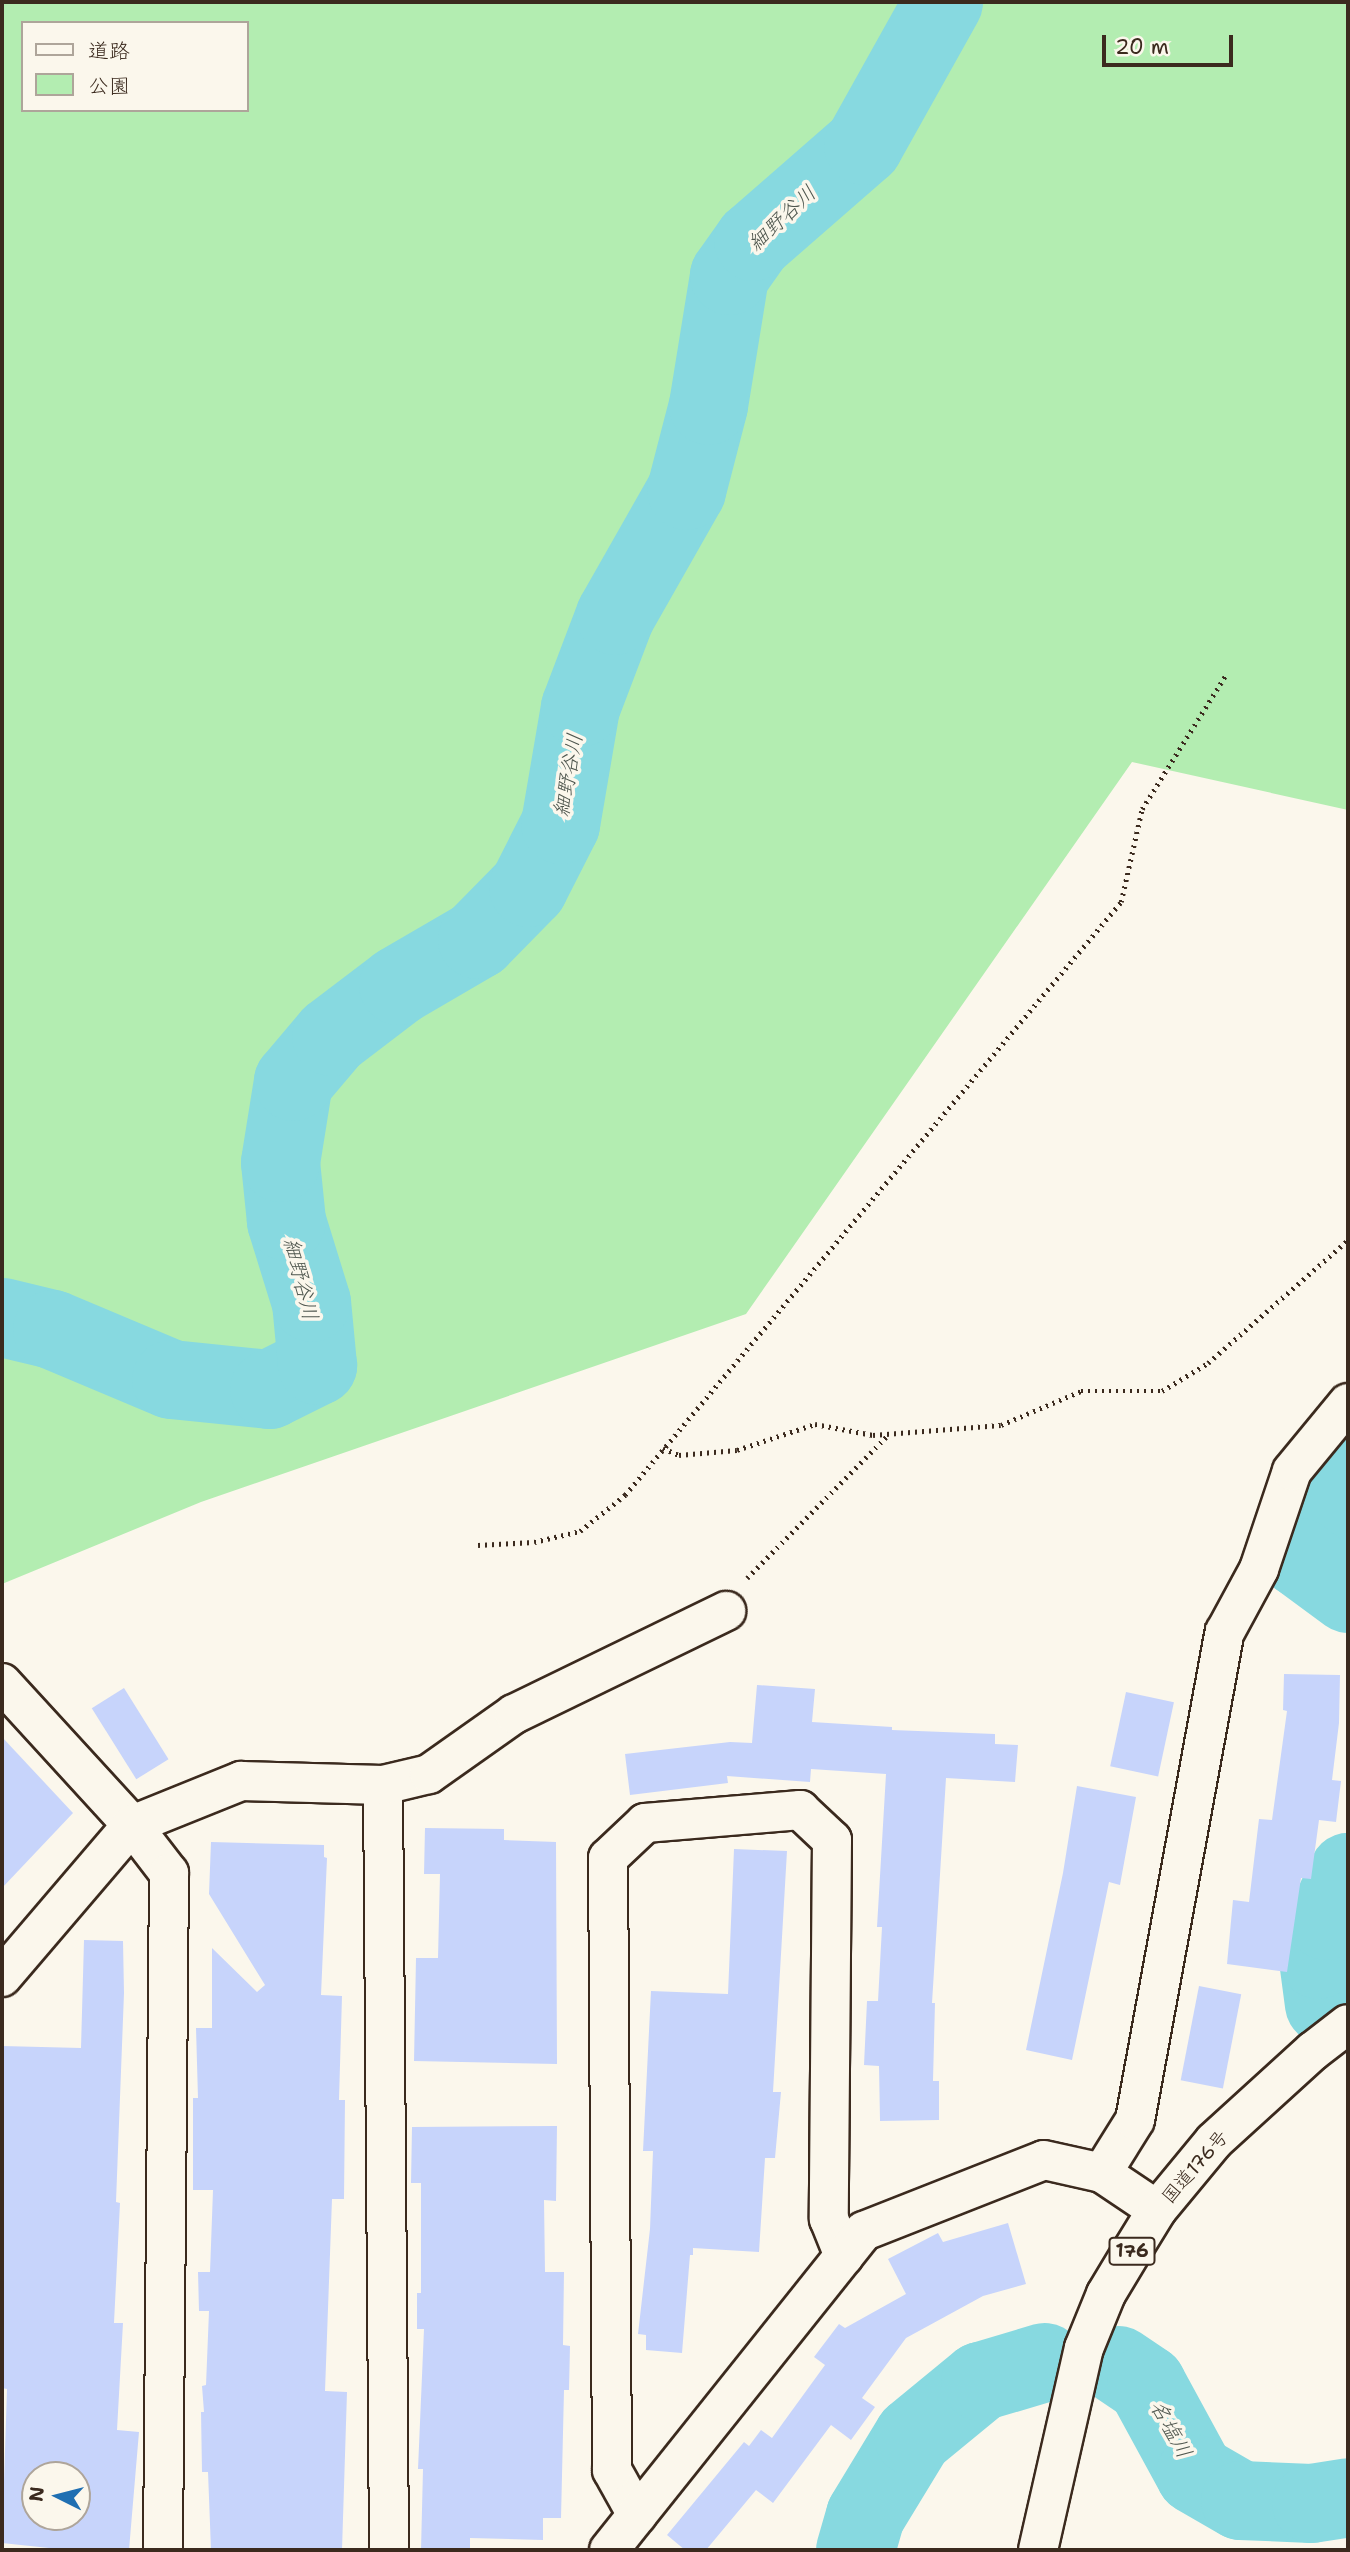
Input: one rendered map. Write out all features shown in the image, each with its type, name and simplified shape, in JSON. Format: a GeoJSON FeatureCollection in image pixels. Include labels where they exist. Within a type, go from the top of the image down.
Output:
{"type":"FeatureCollection","features":[{"type":"Feature","properties":{"kind":"main road"},"geometry":{"type":"LineString","coordinates":[[1102,2173],[1135,2120],[1225,1632],[1259,1569],[1292,1471],[1348,1403]]}},
{"type":"Feature","properties":{"kind":"main road"},"geometry":{"type":"LineString","coordinates":[[2,1977],[132,1825],[241,1781],[383,1785],[429,1774],[514,1714],[726,1611]]}},
{"type":"Feature","properties":{"kind":"main road"},"geometry":{"type":"LineString","coordinates":[[2,1683],[132,1825],[169,1873],[163,2550]]}},
{"type":"Feature","properties":{"kind":"main road"},"geometry":{"type":"LineString","coordinates":[[383,1785],[388,2550]]}},
{"type":"Feature","properties":{"kind":"main road"},"geometry":{"type":"LineString","coordinates":[[637,2515],[612,2470],[608,1858],[645,1823],[800,1810],[832,1840],[829,2219],[844,2256]]}},
{"type":"Feature","properties":{"kind":"main road","name":"国道176号"},"geometry":{"type":"LineString","coordinates":[[1038,2550],[1084,2348],[1106,2294],[1157,2210],[1214,2141],[1313,2051],[1348,2024]]}},
{"type":"Feature","properties":{"kind":"main road"},"geometry":{"type":"LineString","coordinates":[[609,2550],[864,2231],[1045,2160],[1102,2173],[1157,2210]]}},
{"type":"Feature","properties":{"kind":"path"},"geometry":{"type":"LineString","coordinates":[[478,1545],[534,1542],[580,1531],[625,1495],[1121,902],[1142,809],[1225,676]]}},
{"type":"Feature","properties":{"kind":"path"},"geometry":{"type":"LineString","coordinates":[[663,1448],[679,1455],[737,1450],[815,1424],[873,1435],[1001,1425],[1081,1391],[1162,1391],[1208,1363],[1348,1240]]}},
{"type":"Feature","properties":{"kind":"path"},"geometry":{"type":"LineString","coordinates":[[726,1611],[728,1597],[889,1434]]}},
{"type":"Feature","properties":{"kind":"green space"},"geometry":{"type":"Polygon","coordinates":[[[2,2],[1348,2],[1348,810],[1132,762],[746,1314],[201,1502],[2,1584],[2,2]]]}},
{"type":"Feature","properties":{"kind":"building"},"geometry":{"type":"Polygon","coordinates":[[[1284,1674],[1340,1675],[1339,1723],[1332,1780],[1341,1781],[1336,1822],[1319,1820],[1311,1879],[1301,1878],[1287,1972],[1227,1964],[1233,1900],[1249,1902],[1259,1819],[1272,1820],[1287,1711],[1283,1710],[1284,1674]]]}},
{"type":"Feature","properties":{"kind":"building"},"geometry":{"type":"Polygon","coordinates":[[[757,1685],[815,1689],[812,1722],[892,1727],[892,1730],[995,1734],[995,1744],[1018,1745],[1015,1782],[946,1778],[932,2003],[935,2003],[933,2081],[939,2081],[939,2120],[880,2121],[879,2066],[864,2065],[867,2001],[878,2001],[882,1927],[877,1927],[886,1774],[811,1769],[810,1782],[727,1776],[728,1783],[630,1795],[625,1754],[730,1742],[752,1743],[757,1685]]]}},
{"type":"Feature","properties":{"kind":"building"},"geometry":{"type":"Polygon","coordinates":[[[124,1688],[169,1759],[136,1779],[92,1708],[124,1688]]]}},
{"type":"Feature","properties":{"kind":"building"},"geometry":{"type":"Polygon","coordinates":[[[1126,1692],[1174,1702],[1158,1777],[1110,1766],[1126,1692]]]}},
{"type":"Feature","properties":{"kind":"building"},"geometry":{"type":"Polygon","coordinates":[[[2,1737],[73,1813],[2,1888],[2,1737]]]}},
{"type":"Feature","properties":{"kind":"building"},"geometry":{"type":"Polygon","coordinates":[[[1077,1786],[1136,1797],[1120,1885],[1109,1882],[1072,2060],[1026,2050],[1063,1873],[1077,1786]]]}},
{"type":"Feature","properties":{"kind":"building"},"geometry":{"type":"Polygon","coordinates":[[[425,1828],[504,1829],[504,1840],[556,1842],[557,2064],[414,2061],[416,1958],[438,1958],[440,1874],[424,1874],[425,1828]]]}},
{"type":"Feature","properties":{"kind":"building"},"geometry":{"type":"Polygon","coordinates":[[[211,1842],[324,1845],[324,1857],[327,1858],[321,1995],[342,1996],[339,2100],[345,2100],[344,2199],[332,2199],[325,2391],[347,2392],[342,2550],[211,2550],[208,2472],[202,2472],[201,2412],[204,2412],[202,2386],[206,2385],[209,2311],[199,2311],[198,2272],[210,2272],[213,2190],[193,2190],[193,2098],[198,2098],[196,2028],[212,2028],[212,1948],[257,1992],[265,1985],[209,1894],[211,1842]]]}},
{"type":"Feature","properties":{"kind":"building"},"geometry":{"type":"Polygon","coordinates":[[[734,1849],[787,1851],[773,2092],[781,2092],[775,2158],[765,2158],[759,2252],[693,2248],[693,2255],[690,2255],[682,2353],[646,2350],[646,2335],[638,2334],[650,2229],[653,2151],[643,2151],[651,1991],[728,1994],[734,1849]]]}},
{"type":"Feature","properties":{"kind":"building"},"geometry":{"type":"Polygon","coordinates":[[[84,1940],[123,1941],[124,1993],[116,2202],[120,2203],[114,2323],[123,2323],[117,2430],[139,2432],[129,2550],[68,2550],[2,2543],[7,2389],[2,2388],[2,2046],[81,2048],[84,1940]]]}},
{"type":"Feature","properties":{"kind":"building"},"geometry":{"type":"Polygon","coordinates":[[[1199,1986],[1241,1994],[1223,2088],[1181,2080],[1199,1986]]]}},
{"type":"Feature","properties":{"kind":"building"},"geometry":{"type":"Polygon","coordinates":[[[557,2126],[556,2201],[544,2200],[545,2272],[564,2272],[563,2345],[570,2346],[569,2390],[564,2390],[561,2518],[543,2518],[543,2540],[470,2538],[470,2550],[421,2550],[423,2469],[418,2469],[424,2329],[417,2329],[417,2293],[421,2293],[421,2183],[411,2183],[412,2127],[557,2126]]]}},
{"type":"Feature","properties":{"kind":"building"},"geometry":{"type":"Polygon","coordinates":[[[1008,2223],[1026,2284],[983,2296],[906,2338],[862,2398],[875,2407],[851,2440],[831,2425],[773,2503],[756,2490],[706,2550],[685,2550],[667,2535],[744,2442],[749,2446],[761,2430],[772,2438],[825,2365],[814,2357],[839,2324],[845,2328],[906,2294],[888,2259],[938,2233],[943,2242],[1008,2223]]]}},
{"type":"Feature","properties":{"kind":"waterway","name":"細野谷川"},"geometry":{"type":"LineString","coordinates":[[2,1317],[52,1329],[171,1379],[269,1389],[317,1365],[311,1302],[286,1221],[280,1162],[293,1081],[331,1036],[398,985],[477,939],[528,887],[560,824],[580,707],[615,615],[686,490],[708,405],[729,275],[753,241],[863,145],[943,2]]}},
{"type":"Feature","properties":{"kind":"waterway","name":"名塩川"},"geometry":{"type":"LineString","coordinates":[[1348,1452],[1299,1557],[1348,1593]]}},
{"type":"Feature","properties":{"kind":"waterway","name":"名塩川"},"geometry":{"type":"LineString","coordinates":[[1324,2004],[1318,1959],[1326,1920],[1348,1872]]}},
{"type":"Feature","properties":{"kind":"waterway","name":"名塩川"},"geometry":{"type":"LineString","coordinates":[[855,2550],[865,2515],[913,2436],[980,2381],[1044,2362]]}},
{"type":"Feature","properties":{"kind":"waterway","name":"名塩川"},"geometry":{"type":"LineString","coordinates":[[1118,2365],[1146,2384],[1195,2474],[1240,2500],[1311,2503],[1348,2497]]}}]}
